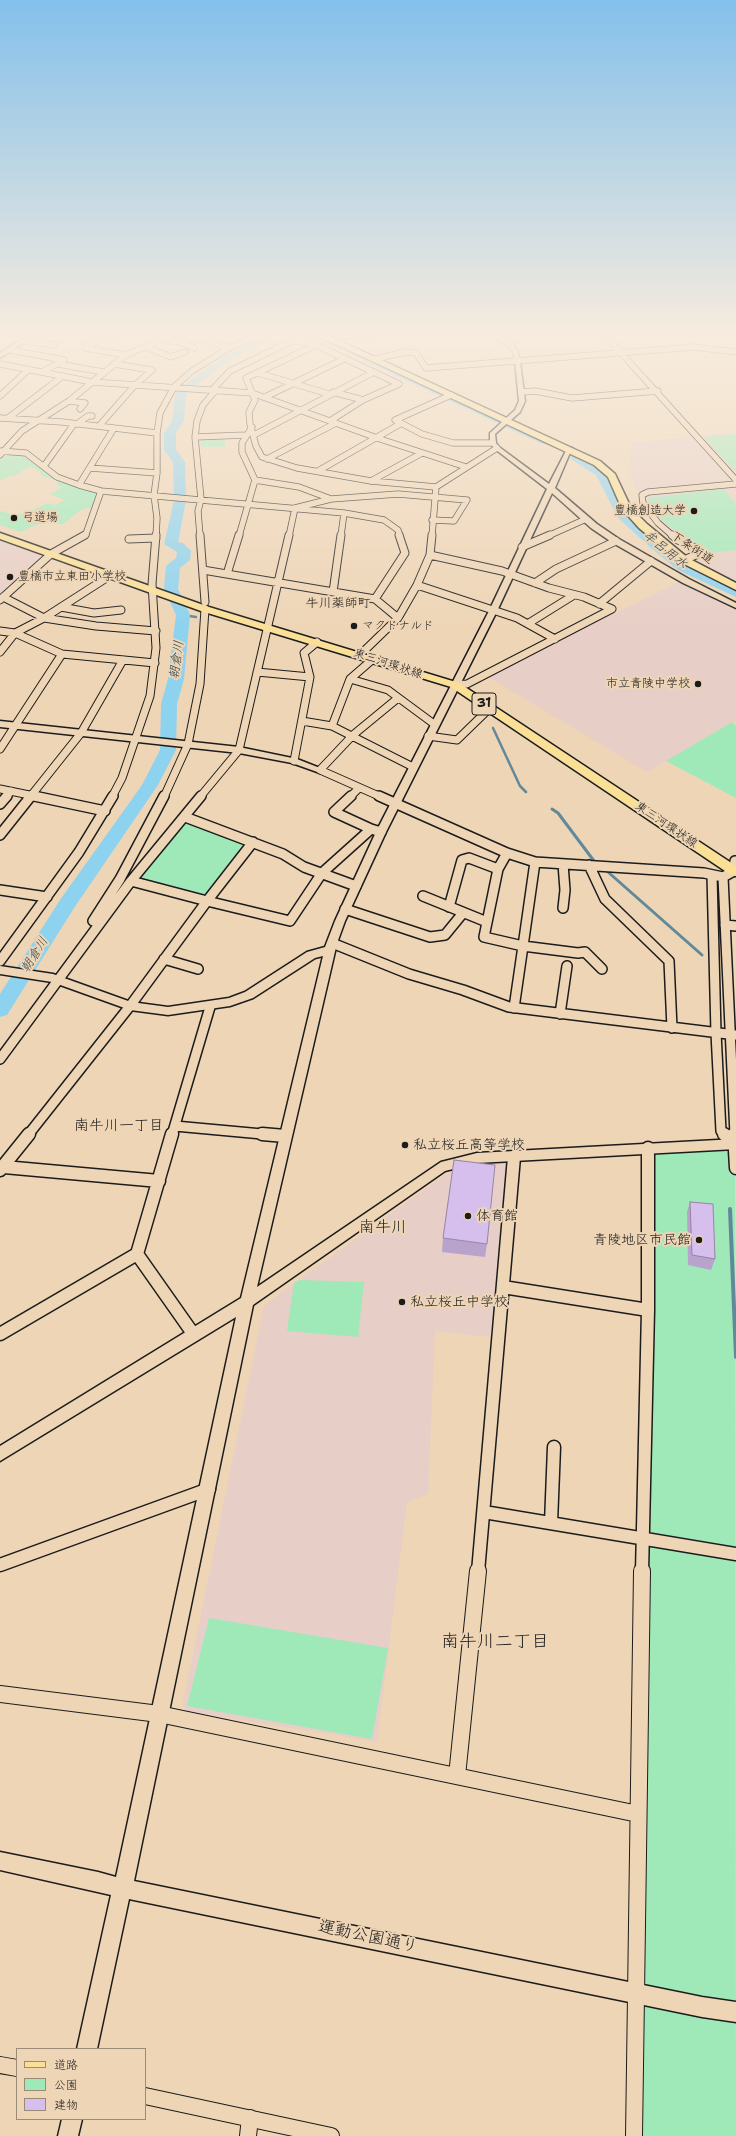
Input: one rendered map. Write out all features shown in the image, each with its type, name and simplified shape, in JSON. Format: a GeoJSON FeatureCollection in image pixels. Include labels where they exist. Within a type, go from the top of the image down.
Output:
{"type":"FeatureCollection","features":[{"type":"Feature","properties":{"kind":"main road","name":"下条街道"},"geometry":{"type":"LineString","coordinates":[[531,433],[570,449],[604,468],[613,479],[624,505],[630,513],[684,560],[736,587]]}},
{"type":"Feature","properties":{"kind":"main road","name":"東三河環状線"},"geometry":{"type":"LineString","coordinates":[[0,530],[111,576],[460,683],[732,867]]}},
{"type":"Feature","properties":{"kind":"main road","name":"東三河環状線"},"geometry":{"type":"LineString","coordinates":[[0,536],[54,552],[155,589]]}},
{"type":"Feature","properties":{"kind":"main road","name":"東三河環状線"},"geometry":{"type":"LineString","coordinates":[[268,624],[317,642],[369,655]]}},
{"type":"Feature","properties":{"kind":"main road","name":"東三河環状線"},"geometry":{"type":"LineString","coordinates":[[460,683],[490,708],[732,867]]}},
{"type":"Feature","properties":{"kind":"street"},"geometry":{"type":"LineString","coordinates":[[1,452],[20,433]]}},
{"type":"Feature","properties":{"kind":"street"},"geometry":{"type":"LineString","coordinates":[[44,466],[69,433]]}},
{"type":"Feature","properties":{"kind":"street"},"geometry":{"type":"LineString","coordinates":[[79,485],[111,433]]}},
{"type":"Feature","properties":{"kind":"street"},"geometry":{"type":"LineString","coordinates":[[0,961],[47,897],[105,811],[122,778],[139,739],[150,696],[155,663],[157,433]]}},
{"type":"Feature","properties":{"kind":"street"},"geometry":{"type":"LineString","coordinates":[[0,1059],[55,979],[120,879],[157,812],[186,744],[200,684],[203,604],[203,570],[198,511],[196,433]]}},
{"type":"Feature","properties":{"kind":"street"},"geometry":{"type":"LineString","coordinates":[[226,574],[255,480],[242,452],[242,443],[248,433]]}},
{"type":"Feature","properties":{"kind":"street"},"geometry":{"type":"LineString","coordinates":[[257,433],[254,434],[256,446],[262,457],[267,459],[297,468],[371,481],[436,487],[495,445]]}},
{"type":"Feature","properties":{"kind":"street"},"geometry":{"type":"LineString","coordinates":[[267,459],[317,433]]}},
{"type":"Feature","properties":{"kind":"street"},"geometry":{"type":"LineString","coordinates":[[362,433],[466,467]]}},
{"type":"Feature","properties":{"kind":"street"},"geometry":{"type":"LineString","coordinates":[[318,471],[385,433]]}},
{"type":"Feature","properties":{"kind":"street"},"geometry":{"type":"LineString","coordinates":[[419,433],[453,443],[495,445],[552,489],[586,519],[616,541],[736,606]]}},
{"type":"Feature","properties":{"kind":"street"},"geometry":{"type":"LineString","coordinates":[[493,433],[492,434],[495,445]]}},
{"type":"Feature","properties":{"kind":"street"},"geometry":{"type":"LineString","coordinates":[[695,433],[736,480]]}},
{"type":"Feature","properties":{"kind":"street"},"geometry":{"type":"LineString","coordinates":[[195,437],[246,435]]}},
{"type":"Feature","properties":{"kind":"street"},"geometry":{"type":"LineString","coordinates":[[87,2048],[129,1863],[159,1714],[209,1490],[248,1300],[285,1136],[331,946],[345,909],[381,832],[434,724],[460,683],[522,546],[552,489],[570,449]]}},
{"type":"Feature","properties":{"kind":"street"},"geometry":{"type":"LineString","coordinates":[[1,452],[26,453],[58,477],[101,491],[344,513],[384,520],[398,530],[405,553],[375,599]]}},
{"type":"Feature","properties":{"kind":"street"},"geometry":{"type":"LineString","coordinates":[[371,481],[422,453]]}},
{"type":"Feature","properties":{"kind":"street"},"geometry":{"type":"LineString","coordinates":[[90,468],[157,473]]}},
{"type":"Feature","properties":{"kind":"street"},"geometry":{"type":"LineString","coordinates":[[255,480],[299,487],[331,499]]}},
{"type":"Feature","properties":{"kind":"street"},"geometry":{"type":"LineString","coordinates":[[684,560],[698,554],[698,549],[678,540],[658,523],[643,503],[642,495],[648,492],[736,484]]}},
{"type":"Feature","properties":{"kind":"street"},"geometry":{"type":"LineString","coordinates":[[332,726],[350,679],[398,618],[417,586],[430,556],[436,487]]}},
{"type":"Feature","properties":{"kind":"street"},"geometry":{"type":"LineString","coordinates":[[101,491],[86,534],[54,552],[2,599],[44,618],[96,626],[156,631]]}},
{"type":"Feature","properties":{"kind":"street"},"geometry":{"type":"LineString","coordinates":[[295,508],[331,499],[398,494],[467,500],[454,521],[432,520]]}},
{"type":"Feature","properties":{"kind":"street"},"geometry":{"type":"LineString","coordinates":[[55,979],[131,881],[239,750],[295,508]]}},
{"type":"Feature","properties":{"kind":"street"},"geometry":{"type":"LineString","coordinates":[[334,592],[344,513]]}},
{"type":"Feature","properties":{"kind":"street"},"geometry":{"type":"LineString","coordinates":[[522,546],[586,519]]}},
{"type":"Feature","properties":{"kind":"street"},"geometry":{"type":"LineString","coordinates":[[129,539],[156,538]]}},
{"type":"Feature","properties":{"kind":"street"},"geometry":{"type":"LineString","coordinates":[[535,583],[556,568],[616,541]]}},
{"type":"Feature","properties":{"kind":"street"},"geometry":{"type":"LineString","coordinates":[[430,556],[509,574],[612,609],[555,639],[460,683]]}},
{"type":"Feature","properties":{"kind":"street"},"geometry":{"type":"LineString","coordinates":[[599,604],[651,561]]}},
{"type":"Feature","properties":{"kind":"street"},"geometry":{"type":"LineString","coordinates":[[203,570],[375,599],[398,618]]}},
{"type":"Feature","properties":{"kind":"street"},"geometry":{"type":"LineString","coordinates":[[0,652],[15,633],[44,618],[111,576]]}},
{"type":"Feature","properties":{"kind":"street"},"geometry":{"type":"LineString","coordinates":[[417,586],[529,623],[555,639]]}},
{"type":"Feature","properties":{"kind":"street"},"geometry":{"type":"LineString","coordinates":[[529,623],[574,595]]}},
{"type":"Feature","properties":{"kind":"street"},"geometry":{"type":"LineString","coordinates":[[61,607],[94,612],[121,610]]}},
{"type":"Feature","properties":{"kind":"street"},"geometry":{"type":"LineString","coordinates":[[0,631],[15,633],[62,654],[155,663]]}},
{"type":"Feature","properties":{"kind":"street"},"geometry":{"type":"LineString","coordinates":[[294,761],[310,677],[304,653],[317,642]]}},
{"type":"Feature","properties":{"kind":"street"},"geometry":{"type":"LineString","coordinates":[[0,749],[17,726],[62,654]]}},
{"type":"Feature","properties":{"kind":"street"},"geometry":{"type":"LineString","coordinates":[[0,835],[81,733],[123,660]]}},
{"type":"Feature","properties":{"kind":"street"},"geometry":{"type":"LineString","coordinates":[[257,672],[310,677]]}},
{"type":"Feature","properties":{"kind":"street"},"geometry":{"type":"LineString","coordinates":[[350,679],[388,690],[434,724]]}},
{"type":"Feature","properties":{"kind":"street"},"geometry":{"type":"LineString","coordinates":[[320,770],[353,735],[398,698]]}},
{"type":"Feature","properties":{"kind":"street"},"geometry":{"type":"LineString","coordinates":[[428,736],[457,740],[490,708]]}},
{"type":"Feature","properties":{"kind":"street"},"geometry":{"type":"LineString","coordinates":[[302,721],[332,726],[353,735],[413,767]]}},
{"type":"Feature","properties":{"kind":"street"},"geometry":{"type":"LineString","coordinates":[[0,724],[239,750],[294,761],[320,770],[395,805],[507,853],[536,862],[708,874],[732,867],[725,925],[733,1035],[736,1168]]}},
{"type":"Feature","properties":{"kind":"street"},"geometry":{"type":"LineString","coordinates":[[0,788],[105,811]]}},
{"type":"Feature","properties":{"kind":"street"},"geometry":{"type":"LineString","coordinates":[[360,788],[334,812],[381,832]]}},
{"type":"Feature","properties":{"kind":"street"},"geometry":{"type":"LineString","coordinates":[[0,804],[12,791]]}},
{"type":"Feature","properties":{"kind":"street"},"geometry":{"type":"LineString","coordinates":[[185,817],[253,842],[322,873],[356,886]]}},
{"type":"Feature","properties":{"kind":"street"},"geometry":{"type":"LineString","coordinates":[[131,881],[290,921],[322,873],[371,829]]}},
{"type":"Feature","properties":{"kind":"street"},"geometry":{"type":"LineString","coordinates":[[2,1169],[130,1006],[207,901],[253,842]]}},
{"type":"Feature","properties":{"kind":"street"},"geometry":{"type":"LineString","coordinates":[[507,853],[498,869],[484,937],[523,946],[578,953],[585,952],[602,969]]}},
{"type":"Feature","properties":{"kind":"street"},"geometry":{"type":"LineString","coordinates":[[449,907],[462,860],[469,858],[498,869]]}},
{"type":"Feature","properties":{"kind":"street"},"geometry":{"type":"LineString","coordinates":[[514,1008],[536,862]]}},
{"type":"Feature","properties":{"kind":"street"},"geometry":{"type":"LineString","coordinates":[[563,864],[565,890],[563,908]]}},
{"type":"Feature","properties":{"kind":"street"},"geometry":{"type":"LineString","coordinates":[[589,865],[605,899],[669,961],[672,1028]]}},
{"type":"Feature","properties":{"kind":"street"},"geometry":{"type":"LineString","coordinates":[[708,874],[721,1131],[735,1144]]}},
{"type":"Feature","properties":{"kind":"street"},"geometry":{"type":"LineString","coordinates":[[0,890],[47,897]]}},
{"type":"Feature","properties":{"kind":"street"},"geometry":{"type":"LineString","coordinates":[[423,896],[487,922]]}},
{"type":"Feature","properties":{"kind":"street"},"geometry":{"type":"LineString","coordinates":[[345,909],[430,937],[445,935],[463,913]]}},
{"type":"Feature","properties":{"kind":"street"},"geometry":{"type":"LineString","coordinates":[[725,925],[736,926]]}},
{"type":"Feature","properties":{"kind":"street"},"geometry":{"type":"LineString","coordinates":[[0,970],[55,979],[130,1006],[168,1011],[210,1007],[249,995],[311,955],[331,946],[514,1008],[733,1035]]}},
{"type":"Feature","properties":{"kind":"street"},"geometry":{"type":"LineString","coordinates":[[164,959],[198,969]]}},
{"type":"Feature","properties":{"kind":"street"},"geometry":{"type":"LineString","coordinates":[[560,1014],[567,966]]}},
{"type":"Feature","properties":{"kind":"street"},"geometry":{"type":"LineString","coordinates":[[0,1334],[137,1254],[210,1007]]}},
{"type":"Feature","properties":{"kind":"street"},"geometry":{"type":"LineString","coordinates":[[175,1126],[285,1136]]}},
{"type":"Feature","properties":{"kind":"street"},"geometry":{"type":"LineString","coordinates":[[0,1454],[194,1335],[248,1300],[441,1167],[476,1158],[735,1144]]}},
{"type":"Feature","properties":{"kind":"street"},"geometry":{"type":"LineString","coordinates":[[634,2136],[642,1538],[648,1310],[648,1148]]}},
{"type":"Feature","properties":{"kind":"street"},"geometry":{"type":"LineString","coordinates":[[457,1776],[484,1512],[514,1157]]}},
{"type":"Feature","properties":{"kind":"street"},"geometry":{"type":"LineString","coordinates":[[2,1169],[158,1181]]}},
{"type":"Feature","properties":{"kind":"street"},"geometry":{"type":"LineString","coordinates":[[137,1254],[194,1335]]}},
{"type":"Feature","properties":{"kind":"street"},"geometry":{"type":"LineString","coordinates":[[503,1287],[648,1310]]}},
{"type":"Feature","properties":{"kind":"street"},"geometry":{"type":"LineString","coordinates":[[550,1522],[554,1446]]}},
{"type":"Feature","properties":{"kind":"street"},"geometry":{"type":"LineString","coordinates":[[0,1564],[209,1490]]}},
{"type":"Feature","properties":{"kind":"street"},"geometry":{"type":"LineString","coordinates":[[484,1512],[736,1554]]}},
{"type":"Feature","properties":{"kind":"street"},"geometry":{"type":"LineString","coordinates":[[0,1694],[159,1714],[638,1814]]}},
{"type":"Feature","properties":{"kind":"street","name":"運動公園通り"},"geometry":{"type":"LineString","coordinates":[[0,1861],[98,1881],[122,1889],[163,1895],[736,2012]]}},
{"type":"Feature","properties":{"kind":"street"},"geometry":{"type":"LineString","coordinates":[[0,2064],[16,2068]]}},
{"type":"Feature","properties":{"kind":"street"},"geometry":{"type":"LineString","coordinates":[[146,2096],[331,2136]]}},
{"type":"Feature","properties":{"kind":"street"},"geometry":{"type":"LineString","coordinates":[[248,2136],[250,2118]]}},
{"type":"Feature","properties":{"kind":"street"},"geometry":{"type":"LineString","coordinates":[[68,2136],[72,2120]]}},
{"type":"Feature","properties":{"kind":"shaded area","name":"豊橋創造大学"},"geometry":{"type":"Polygon","coordinates":[[[736,433],[736,582],[711,570],[693,558],[700,555],[702,551],[686,542],[665,526],[648,505],[645,494],[637,491],[628,469],[632,443],[736,433]]]}},
{"type":"Feature","properties":{"kind":"shaded area","name":"豊橋市立東田小学校"},"geometry":{"type":"Polygon","coordinates":[[[0,540],[40,555],[41,559],[0,595],[0,540]]]}},
{"type":"Feature","properties":{"kind":"shaded area"},"geometry":{"type":"Polygon","coordinates":[[[681,581],[736,608],[736,720],[647,772],[487,676],[681,581]]]}},
{"type":"Feature","properties":{"kind":"shaded area"},"geometry":{"type":"Polygon","coordinates":[[[506,1159],[508,1169],[490,1337],[435,1331],[428,1494],[407,1502],[377,1742],[185,1711],[183,1703],[264,1305],[446,1174],[481,1160],[506,1159]]]}},
{"type":"Feature","properties":{"kind":"green space"},"geometry":{"type":"Polygon","coordinates":[[[736,434],[736,472],[704,437],[736,434]]]}},
{"type":"Feature","properties":{"kind":"green space"},"geometry":{"type":"Polygon","coordinates":[[[225,437],[225,447],[201,447],[200,438],[225,437]]]}},
{"type":"Feature","properties":{"kind":"green space"},"geometry":{"type":"Polygon","coordinates":[[[7,455],[23,456],[57,478],[97,493],[92,507],[81,510],[62,525],[53,521],[33,526],[21,532],[0,525],[0,517],[6,519],[0,516],[0,512],[3,511],[21,518],[16,515],[20,513],[26,516],[31,514],[29,512],[47,503],[56,505],[64,500],[50,494],[62,487],[56,484],[58,481],[43,476],[35,468],[28,467],[16,475],[9,476],[0,481],[0,460],[7,455]]]}},
{"type":"Feature","properties":{"kind":"green space"},"geometry":{"type":"Polygon","coordinates":[[[724,489],[736,504],[736,550],[710,553],[705,547],[684,538],[659,518],[650,505],[648,498],[724,489]]]}},
{"type":"Feature","properties":{"kind":"green space"},"geometry":{"type":"Polygon","coordinates":[[[732,722],[736,726],[736,798],[666,761],[732,722]]]}},
{"type":"Feature","properties":{"kind":"green space"},"geometry":{"type":"Polygon","coordinates":[[[186,821],[248,843],[206,897],[137,879],[186,821]]]}},
{"type":"Feature","properties":{"kind":"green space"},"geometry":{"type":"Polygon","coordinates":[[[735,1144],[736,2136],[634,2136],[648,1148],[735,1144]]]}},
{"type":"Feature","properties":{"kind":"green space"},"geometry":{"type":"Polygon","coordinates":[[[300,1280],[364,1282],[358,1337],[287,1331],[294,1283],[300,1280]]]}},
{"type":"Feature","properties":{"kind":"green space"},"geometry":{"type":"Polygon","coordinates":[[[209,1618],[388,1648],[372,1739],[187,1706],[209,1618]]]}},
{"type":"Feature","properties":{"kind":"building","name":"体育館"},"geometry":{"type":"Polygon","coordinates":[[[454,1160],[495,1165],[487,1244],[443,1238],[454,1160]]]}},
{"type":"Feature","properties":{"kind":"building","name":"青陵地区市民館"},"geometry":{"type":"Polygon","coordinates":[[[690,1202],[713,1204],[715,1259],[692,1255],[690,1202]]]}},
{"type":"Feature","properties":{"kind":"waterway","name":"朝倉川"},"geometry":{"type":"LineString","coordinates":[[0,1010],[67,904],[150,785],[168,750],[169,704],[176,679],[183,615],[171,589],[173,566],[183,560],[184,551],[178,546],[171,544],[180,501],[179,462],[170,450],[170,433]]}},
{"type":"Feature","properties":{"kind":"waterway","name":"牟呂用水"},"geometry":{"type":"LineString","coordinates":[[526,433],[546,442]]}},
{"type":"Feature","properties":{"kind":"waterway","name":"牟呂用水"},"geometry":{"type":"LineString","coordinates":[[576,457],[601,473],[623,515],[656,545],[683,567],[736,593]]}},
{"type":"Feature","properties":{"kind":"waterway"},"geometry":{"type":"LineString","coordinates":[[183,615],[196,617]]}},
{"type":"Feature","properties":{"kind":"waterway"},"geometry":{"type":"LineString","coordinates":[[493,728],[520,786],[526,792]]}},
{"type":"Feature","properties":{"kind":"waterway"},"geometry":{"type":"LineString","coordinates":[[552,809],[558,813],[594,861]]}},
{"type":"Feature","properties":{"kind":"waterway"},"geometry":{"type":"LineString","coordinates":[[608,872],[702,955]]}},
{"type":"Feature","properties":{"kind":"waterway"},"geometry":{"type":"LineString","coordinates":[[730,1209],[736,1357]]}},
{"type":"Feature","properties":{"kind":"place","name":"豊橋創造大学"},"geometry":{"type":"Point","coordinates":[694,511]}},
{"type":"Feature","properties":{"kind":"place","name":"弓道場"},"geometry":{"type":"Point","coordinates":[14,518]}},
{"type":"Feature","properties":{"kind":"place","name":"豊橋市立東田小学校"},"geometry":{"type":"Point","coordinates":[10,577]}},
{"type":"Feature","properties":{"kind":"place","name":"マクドナルド"},"geometry":{"type":"Point","coordinates":[354,626]}},
{"type":"Feature","properties":{"kind":"place","name":"市立青陵中学校"},"geometry":{"type":"Point","coordinates":[698,684]}},
{"type":"Feature","properties":{"kind":"place","name":"私立桜丘高等学校"},"geometry":{"type":"Point","coordinates":[405,1145]}},
{"type":"Feature","properties":{"kind":"place","name":"体育館"},"geometry":{"type":"Point","coordinates":[468,1216]}},
{"type":"Feature","properties":{"kind":"place","name":"青陵地区市民館"},"geometry":{"type":"Point","coordinates":[699,1240]}},
{"type":"Feature","properties":{"kind":"place","name":"私立桜丘中学校"},"geometry":{"type":"Point","coordinates":[402,1302]}},
{"type":"Feature","properties":{"kind":"district","name":"牛川薬師町"},"geometry":{"type":"Point","coordinates":[338,604]}},
{"type":"Feature","properties":{"kind":"district","name":"南牛川一丁目"},"geometry":{"type":"Point","coordinates":[119,1126]}},
{"type":"Feature","properties":{"kind":"district","name":"南牛川"},"geometry":{"type":"Point","coordinates":[383,1228]}},
{"type":"Feature","properties":{"kind":"district","name":"南牛川二丁目"},"geometry":{"type":"Point","coordinates":[495,1642]}}]}
